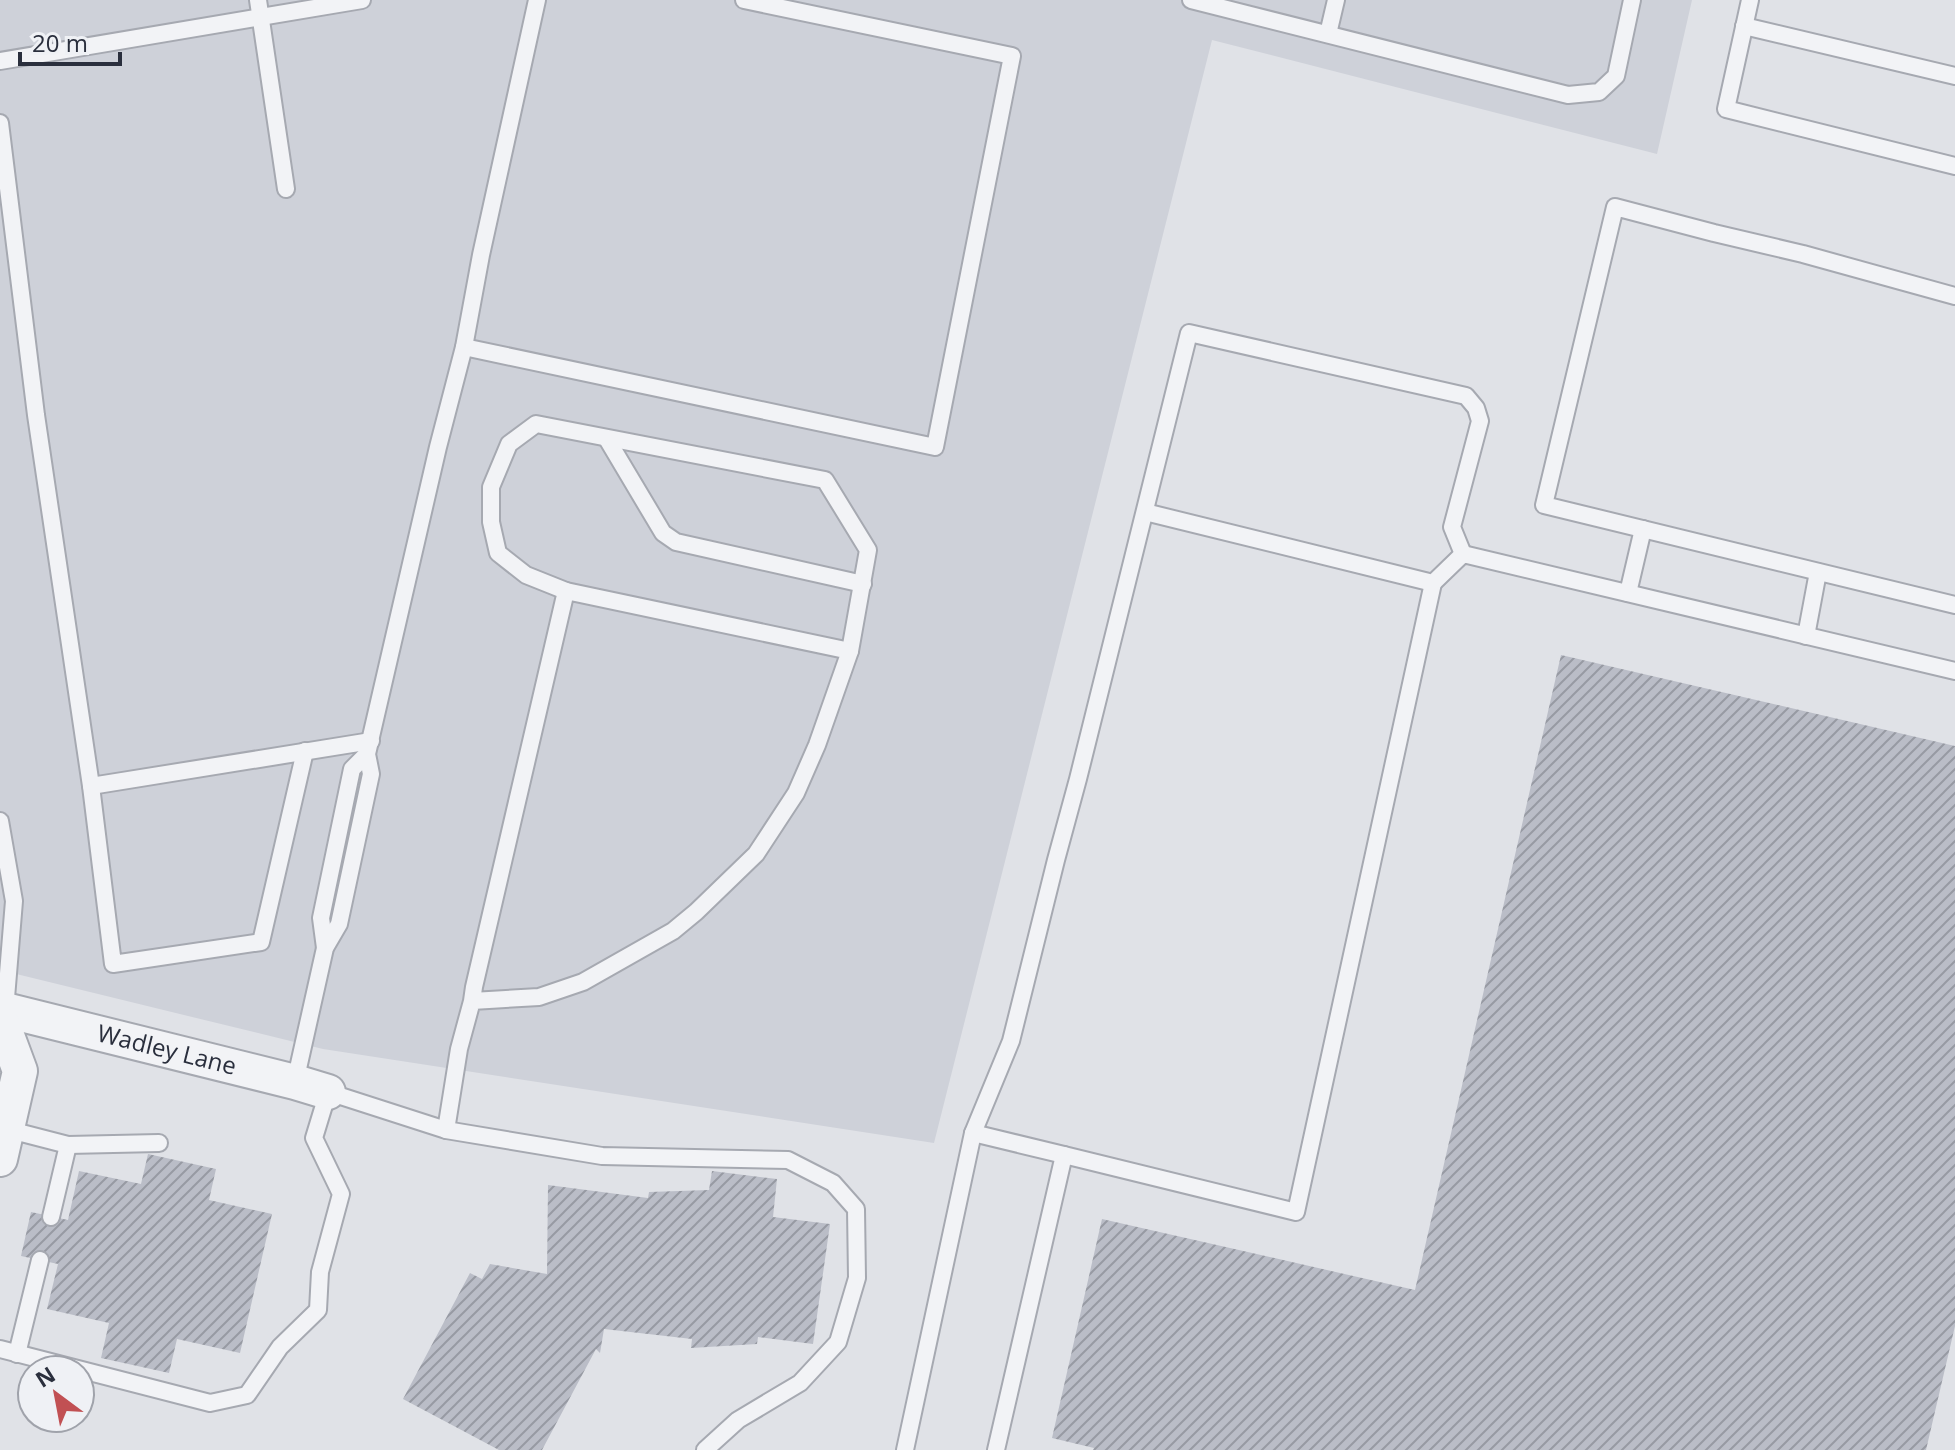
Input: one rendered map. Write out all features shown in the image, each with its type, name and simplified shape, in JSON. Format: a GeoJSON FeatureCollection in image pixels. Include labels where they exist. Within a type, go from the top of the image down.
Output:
{"type":"FeatureCollection","features":[{"type":"Feature","properties":{"kind":"street","name":"Wadley Lane"},"geometry":{"type":"LineString","coordinates":[[3,1021],[295,1082],[328,1092]]}},
{"type":"Feature","properties":{"kind":"street"},"geometry":{"type":"LineString","coordinates":[[3,1021],[20,1071],[3,1144]]}},
{"type":"Feature","properties":{"kind":"lane"},"geometry":{"type":"LineString","coordinates":[[0,61],[259,8],[362,0]]}},
{"type":"Feature","properties":{"kind":"lane"},"geometry":{"type":"LineString","coordinates":[[295,1082],[325,948],[339,924],[371,774],[369,747],[464,347],[537,0]]}},
{"type":"Feature","properties":{"kind":"lane"},"geometry":{"type":"LineString","coordinates":[[464,347],[935,447],[1012,56],[744,0]]}},
{"type":"Feature","properties":{"kind":"lane"},"geometry":{"type":"LineString","coordinates":[[1191,0],[1568,95],[1599,92],[1616,76],[1632,0]]}},
{"type":"Feature","properties":{"kind":"lane"},"geometry":{"type":"LineString","coordinates":[[1328,34],[1336,0]]}},
{"type":"Feature","properties":{"kind":"lane"},"geometry":{"type":"LineString","coordinates":[[1750,0],[1726,109],[1955,166]]}},
{"type":"Feature","properties":{"kind":"lane"},"geometry":{"type":"LineString","coordinates":[[259,8],[286,189]]}},
{"type":"Feature","properties":{"kind":"lane"},"geometry":{"type":"LineString","coordinates":[[1744,26],[1955,76]]}},
{"type":"Feature","properties":{"kind":"lane"},"geometry":{"type":"LineString","coordinates":[[0,123],[36,415],[91,786],[113,964],[261,942],[305,751]]}},
{"type":"Feature","properties":{"kind":"lane"},"geometry":{"type":"LineString","coordinates":[[1955,296],[1615,207],[1544,505],[1955,605]]}},
{"type":"Feature","properties":{"kind":"lane"},"geometry":{"type":"LineString","coordinates":[[905,1450],[973,1133],[1011,1041],[1189,333],[1466,396],[1476,408],[1480,421],[1452,527],[1463,554]]}},
{"type":"Feature","properties":{"kind":"lane"},"geometry":{"type":"LineString","coordinates":[[472,1001],[539,997],[583,982],[673,931],[756,854],[796,793],[817,745],[850,651],[868,550],[825,480],[536,424],[509,444],[491,487],[491,522],[498,553],[526,575],[566,591],[850,651]]}},
{"type":"Feature","properties":{"kind":"lane"},"geometry":{"type":"LineString","coordinates":[[607,439],[663,533],[676,542],[863,584]]}},
{"type":"Feature","properties":{"kind":"lane"},"geometry":{"type":"LineString","coordinates":[[1145,512],[1433,583]]}},
{"type":"Feature","properties":{"kind":"lane"},"geometry":{"type":"LineString","coordinates":[[1628,593],[1643,529]]}},
{"type":"Feature","properties":{"kind":"lane"},"geometry":{"type":"LineString","coordinates":[[973,1133],[1296,1212],[1433,583],[1463,554]]}},
{"type":"Feature","properties":{"kind":"lane"},"geometry":{"type":"LineString","coordinates":[[1463,554],[1955,671]]}},
{"type":"Feature","properties":{"kind":"lane"},"geometry":{"type":"LineString","coordinates":[[1806,636],[1818,572]]}},
{"type":"Feature","properties":{"kind":"lane"},"geometry":{"type":"LineString","coordinates":[[446,1130],[459,1049],[566,591]]}},
{"type":"Feature","properties":{"kind":"lane"},"geometry":{"type":"LineString","coordinates":[[91,786],[305,751],[369,747]]}},
{"type":"Feature","properties":{"kind":"lane"},"geometry":{"type":"LineString","coordinates":[[325,948],[321,918],[352,769],[369,747]]}},
{"type":"Feature","properties":{"kind":"lane"},"geometry":{"type":"LineString","coordinates":[[0,821],[14,901],[3,1021]]}},
{"type":"Feature","properties":{"kind":"lane"},"geometry":{"type":"LineString","coordinates":[[336,844],[356,847]]}},
{"type":"Feature","properties":{"kind":"lane"},"geometry":{"type":"LineString","coordinates":[[96,1374],[210,1403],[247,1395],[280,1347],[318,1310],[320,1272],[341,1194],[314,1138],[328,1092],[446,1130],[602,1156],[788,1160],[833,1183],[856,1209],[857,1278],[838,1342],[800,1383],[738,1420],[705,1450]]}},
{"type":"Feature","properties":{"kind":"lane"},"geometry":{"type":"LineString","coordinates":[[3,1144],[159,1143]]}},
{"type":"Feature","properties":{"kind":"lane"},"geometry":{"type":"LineString","coordinates":[[51,1217],[68,1145]]}},
{"type":"Feature","properties":{"kind":"lane"},"geometry":{"type":"LineString","coordinates":[[996,1450],[1064,1155]]}},
{"type":"Feature","properties":{"kind":"lane"},"geometry":{"type":"LineString","coordinates":[[0,1349],[17,1354],[40,1260]]}},
{"type":"Feature","properties":{"kind":"shaded area"},"geometry":{"type":"Polygon","coordinates":[[[0,0],[1692,0],[1657,154],[1212,40],[934,1143],[323,1049],[0,970],[0,0]]]}},
{"type":"Feature","properties":{"kind":"building"},"geometry":{"type":"Polygon","coordinates":[[[1561,655],[1955,746],[1955,1326],[1926,1450],[1093,1450],[1052,1438],[1102,1219],[1415,1290],[1561,655]]]}},
{"type":"Feature","properties":{"kind":"building"},"geometry":{"type":"Polygon","coordinates":[[[148,1154],[216,1169],[209,1200],[272,1214],[240,1353],[177,1339],[169,1373],[101,1358],[109,1323],[47,1309],[58,1264],[21,1256],[31,1212],[68,1220],[79,1171],[141,1184],[148,1154]]]}},
{"type":"Feature","properties":{"kind":"building"},"geometry":{"type":"Polygon","coordinates":[[[712,1171],[777,1179],[773,1217],[830,1224],[813,1344],[758,1337],[757,1344],[691,1348],[692,1339],[604,1329],[600,1353],[596,1349],[542,1450],[499,1450],[403,1399],[470,1273],[482,1279],[490,1264],[547,1274],[548,1185],[648,1198],[649,1192],[709,1190],[712,1171]]]}}]}
